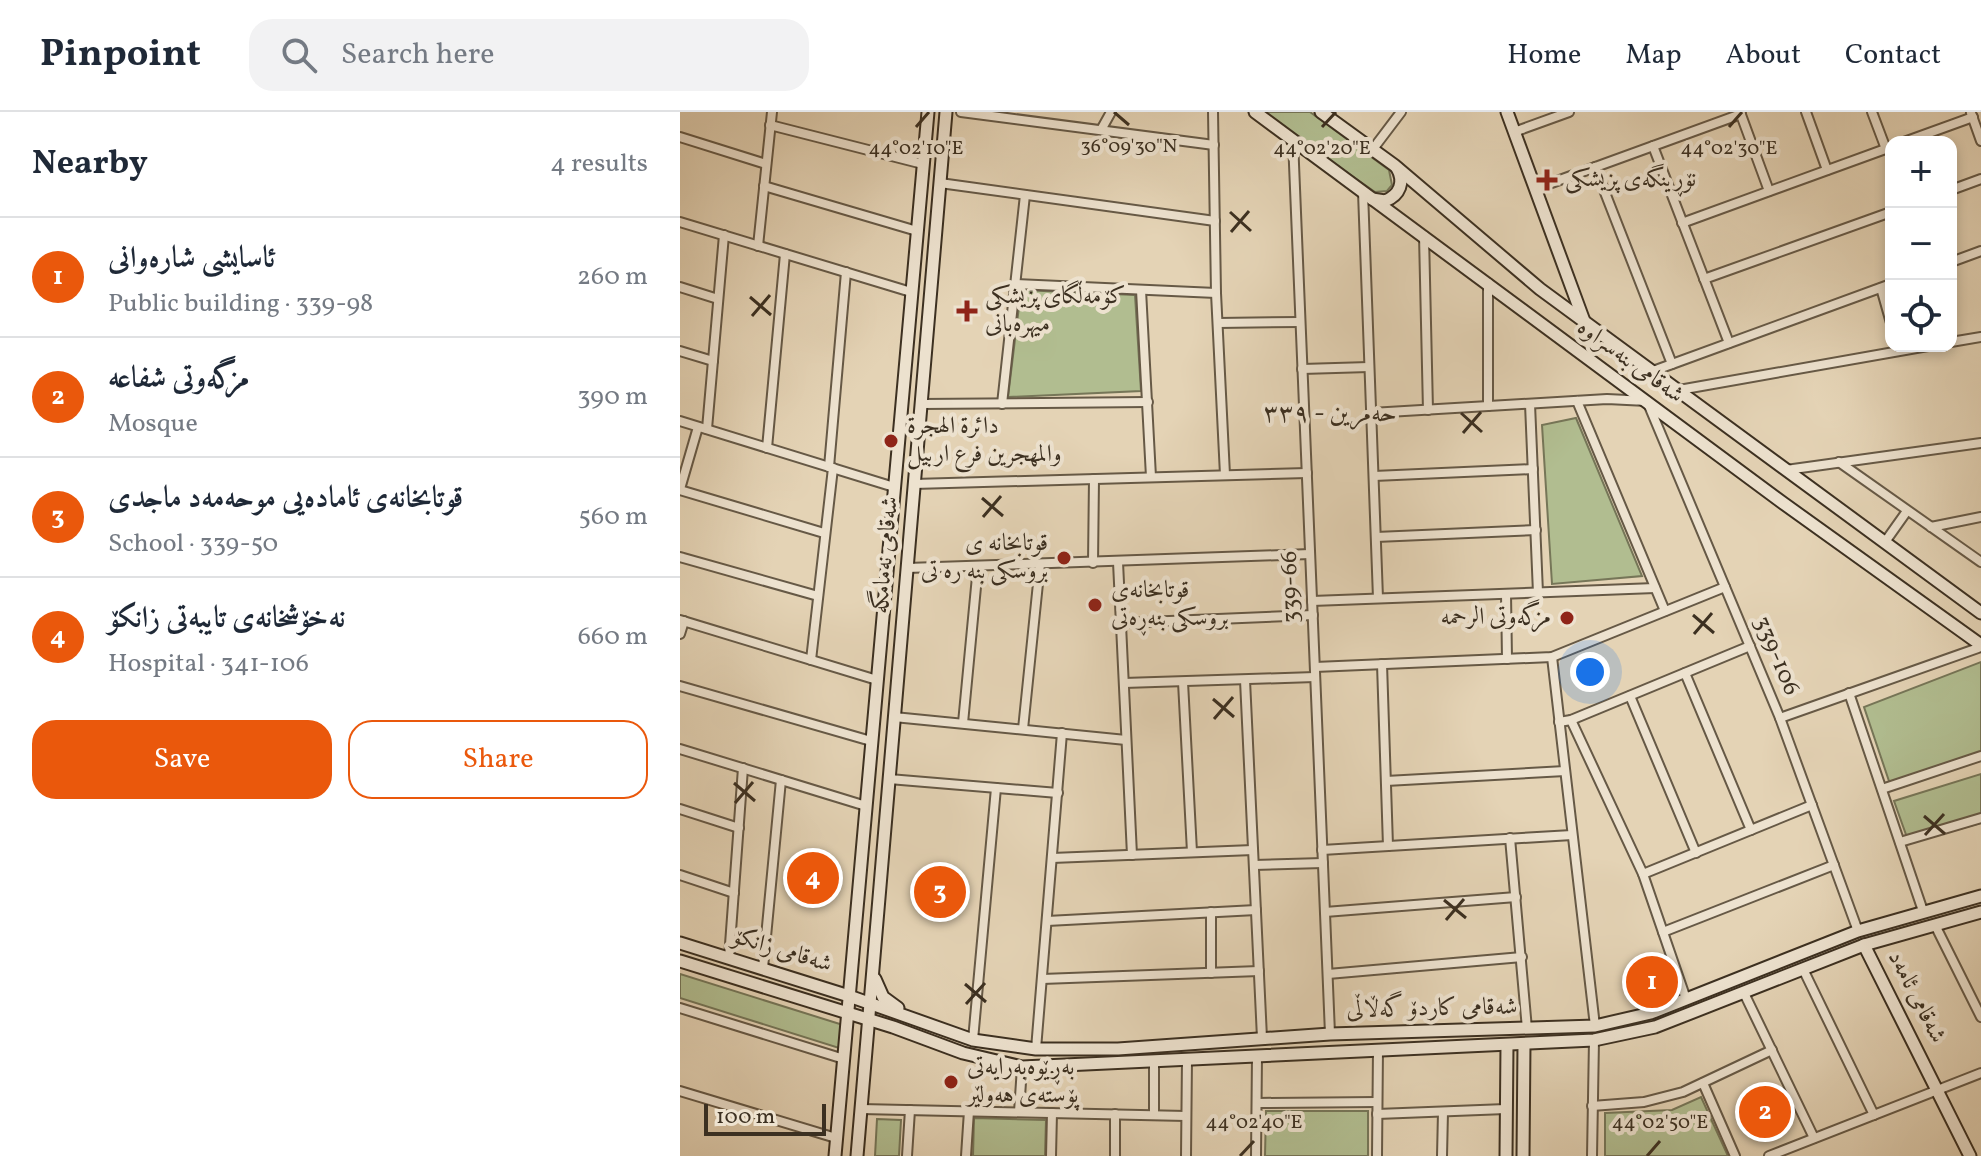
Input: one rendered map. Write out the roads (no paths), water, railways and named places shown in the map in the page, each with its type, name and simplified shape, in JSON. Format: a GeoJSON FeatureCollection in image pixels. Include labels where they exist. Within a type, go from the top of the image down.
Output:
{"type":"FeatureCollection","features":[{"type":"Feature","properties":{"kind":"main road","name":"شەقامی نەمامگە"},"geometry":{"type":"LineString","coordinates":[[835,1156],[928,112]]}},
{"type":"Feature","properties":{"kind":"main road","name":"شەقامی نەمامگە"},"geometry":{"type":"LineString","coordinates":[[857,1156],[946,112]]}},
{"type":"Feature","properties":{"kind":"main road","name":"شەقامی بنەسراوە"},"geometry":{"type":"LineString","coordinates":[[1255,112],[1981,646]]}},
{"type":"Feature","properties":{"kind":"main road","name":"شەقامی بنەسراوە"},"geometry":{"type":"LineString","coordinates":[[1321,112],[1393,164],[1584,321],[1981,613]]}},
{"type":"Feature","properties":{"kind":"main road"},"geometry":{"type":"LineString","coordinates":[[1507,112],[1584,321]]}},
{"type":"Feature","properties":{"kind":"main road"},"geometry":{"type":"LineString","coordinates":[[1367,195],[1388,200],[1399,190],[1401,176],[1393,164]]}},
{"type":"Feature","properties":{"kind":"main road"},"geometry":{"type":"LineString","coordinates":[[899,433],[918,435]]}},
{"type":"Feature","properties":{"kind":"main road"},"geometry":{"type":"LineString","coordinates":[[882,623],[902,624]]}},
{"type":"Feature","properties":{"kind":"main road","name":"شەقامی کاردۆ گەڵاڵی"},"geometry":{"type":"LineString","coordinates":[[870,1003],[973,1040],[1036,1049],[1118,1049],[1330,1034],[1595,1026],[1651,1013],[1858,931],[1981,896]]}},
{"type":"Feature","properties":{"kind":"main road"},"geometry":{"type":"LineString","coordinates":[[813,984],[834,989],[844,985],[849,934],[857,902]]}},
{"type":"Feature","properties":{"kind":"main road"},"geometry":{"type":"LineString","coordinates":[[1945,906],[1949,920]]}},
{"type":"Feature","properties":{"kind":"main road","name":"شەقامی کاردۆ گەڵاڵی"},"geometry":{"type":"LineString","coordinates":[[870,1020],[963,1053],[1022,1067],[1594,1040],[1655,1027],[1864,945],[1981,912]]}},
{"type":"Feature","properties":{"kind":"main road","name":"شەقامی زانکۆ"},"geometry":{"type":"LineString","coordinates":[[680,943],[870,1003]]}},
{"type":"Feature","properties":{"kind":"main road","name":"شەقامی ئامەد"},"geometry":{"type":"LineString","coordinates":[[1864,945],[1939,1090],[1965,1155]]}},
{"type":"Feature","properties":{"kind":"main road"},"geometry":{"type":"LineString","coordinates":[[874,957],[875,981],[883,997],[934,1027]]}},
{"type":"Feature","properties":{"kind":"main road","name":"شەقامی زانکۆ"},"geometry":{"type":"LineString","coordinates":[[680,961],[870,1020]]}},
{"type":"Feature","properties":{"kind":"main road"},"geometry":{"type":"LineString","coordinates":[[789,994],[840,1016],[844,1054]]}},
{"type":"Feature","properties":{"kind":"main road"},"geometry":{"type":"LineString","coordinates":[[865,1067],[876,1034],[889,1029],[905,1032]]}},
{"type":"Feature","properties":{"kind":"main road"},"geometry":{"type":"LineString","coordinates":[[1421,1033],[1422,1047]]}},
{"type":"Feature","properties":{"kind":"main road"},"geometry":{"type":"LineString","coordinates":[[1523,1156],[1524,1044]]}},
{"type":"Feature","properties":{"kind":"main road"},"geometry":{"type":"LineString","coordinates":[[1506,1156],[1507,1045]]}},
{"type":"Feature","properties":{"kind":"street"},"geometry":{"type":"LineString","coordinates":[[758,246],[772,112]]}},
{"type":"Feature","properties":{"kind":"street"},"geometry":{"type":"LineString","coordinates":[[961,112],[1214,145]]}},
{"type":"Feature","properties":{"kind":"street"},"geometry":{"type":"LineString","coordinates":[[1101,130],[1111,112]]}},
{"type":"Feature","properties":{"kind":"street"},"geometry":{"type":"LineString","coordinates":[[1213,112],[1216,293],[1225,475]]}},
{"type":"Feature","properties":{"kind":"street"},"geometry":{"type":"LineString","coordinates":[[1373,149],[1401,112]]}},
{"type":"Feature","properties":{"kind":"street"},"geometry":{"type":"LineString","coordinates":[[1514,132],[1569,112]]}},
{"type":"Feature","properties":{"kind":"street"},"geometry":{"type":"LineString","coordinates":[[1806,112],[1827,170]]}},
{"type":"Feature","properties":{"kind":"street"},"geometry":{"type":"LineString","coordinates":[[1872,112],[1885,141]]}},
{"type":"Feature","properties":{"kind":"street"},"geometry":{"type":"LineString","coordinates":[[1535,189],[1740,113],[1769,191]]}},
{"type":"Feature","properties":{"kind":"street"},"geometry":{"type":"LineString","coordinates":[[1919,136],[1972,114],[1981,141]]}},
{"type":"Feature","properties":{"kind":"street"},"geometry":{"type":"LineString","coordinates":[[770,125],[923,164]]}},
{"type":"Feature","properties":{"kind":"street"},"geometry":{"type":"LineString","coordinates":[[680,137],[766,164]]}},
{"type":"Feature","properties":{"kind":"street","name":"339-66"},"geometry":{"type":"LineString","coordinates":[[1293,140],[1330,1034]]}},
{"type":"Feature","properties":{"kind":"street"},"geometry":{"type":"LineString","coordinates":[[1653,146],[1729,343]]}},
{"type":"Feature","properties":{"kind":"street"},"geometry":{"type":"LineString","coordinates":[[1682,223],[1885,149]]}},
{"type":"Feature","properties":{"kind":"street"},"geometry":{"type":"LineString","coordinates":[[1595,167],[1672,364]]}},
{"type":"Feature","properties":{"kind":"street"},"geometry":{"type":"LineString","coordinates":[[1957,188],[1981,179]]}},
{"type":"Feature","properties":{"kind":"street"},"geometry":{"type":"LineString","coordinates":[[940,183],[1215,221]]}},
{"type":"Feature","properties":{"kind":"street"},"geometry":{"type":"LineString","coordinates":[[764,186],[917,231]]}},
{"type":"Feature","properties":{"kind":"street"},"geometry":{"type":"LineString","coordinates":[[1002,404],[1025,195]]}},
{"type":"Feature","properties":{"kind":"street"},"geometry":{"type":"LineString","coordinates":[[1367,195],[1369,367],[1378,598]]}},
{"type":"Feature","properties":{"kind":"street"},"geometry":{"type":"LineString","coordinates":[[1704,279],[1885,214]]}},
{"type":"Feature","properties":{"kind":"street"},"geometry":{"type":"LineString","coordinates":[[680,222],[911,292]]}},
{"type":"Feature","properties":{"kind":"street"},"geometry":{"type":"LineString","coordinates":[[724,235],[713,361],[703,428],[680,490],[824,533]]}},
{"type":"Feature","properties":{"kind":"street"},"geometry":{"type":"LineString","coordinates":[[1424,236],[1428,410]]}},
{"type":"Feature","properties":{"kind":"street"},"geometry":{"type":"LineString","coordinates":[[1957,260],[1981,251]]}},
{"type":"Feature","properties":{"kind":"street"},"geometry":{"type":"LineString","coordinates":[[767,448],[785,254]]}},
{"type":"Feature","properties":{"kind":"street"},"geometry":{"type":"LineString","coordinates":[[811,660],[831,467],[846,272]]}},
{"type":"Feature","properties":{"kind":"street"},"geometry":{"type":"LineString","coordinates":[[1488,283],[1488,406]]}},
{"type":"Feature","properties":{"kind":"street"},"geometry":{"type":"LineString","coordinates":[[1015,284],[1216,293]]}},
{"type":"Feature","properties":{"kind":"street"},"geometry":{"type":"LineString","coordinates":[[1653,371],[1885,286]]}},
{"type":"Feature","properties":{"kind":"street"},"geometry":{"type":"LineString","coordinates":[[680,287],[718,299]]}},
{"type":"Feature","properties":{"kind":"street"},"geometry":{"type":"LineString","coordinates":[[1881,288],[1885,302]]}},
{"type":"Feature","properties":{"kind":"street"},"geometry":{"type":"LineString","coordinates":[[1141,290],[1151,477]]}},
{"type":"Feature","properties":{"kind":"street"},"geometry":{"type":"LineString","coordinates":[[1218,323],[1300,322]]}},
{"type":"Feature","properties":{"kind":"street"},"geometry":{"type":"LineString","coordinates":[[1957,341],[1981,337]]}},
{"type":"Feature","properties":{"kind":"street"},"geometry":{"type":"LineString","coordinates":[[680,351],[713,361]]}},
{"type":"Feature","properties":{"kind":"street"},"geometry":{"type":"LineString","coordinates":[[1679,390],[1885,351]]}},
{"type":"Feature","properties":{"kind":"street"},"geometry":{"type":"LineString","coordinates":[[1302,369],[1369,367]]}},
{"type":"Feature","properties":{"kind":"street"},"geometry":{"type":"LineString","coordinates":[[1371,413],[1577,401],[1647,401]]}},
{"type":"Feature","properties":{"kind":"street"},"geometry":{"type":"LineString","coordinates":[[1577,401],[1665,611]]}},
{"type":"Feature","properties":{"kind":"street","name":"339-106"},"geometry":{"type":"LineString","coordinates":[[1647,401],[1780,718],[1858,931]]}},
{"type":"Feature","properties":{"kind":"street"},"geometry":{"type":"LineString","coordinates":[[921,404],[1148,402]]}},
{"type":"Feature","properties":{"kind":"street"},"geometry":{"type":"LineString","coordinates":[[1530,404],[1538,593]]}},
{"type":"Feature","properties":{"kind":"street"},"geometry":{"type":"LineString","coordinates":[[680,421],[894,487]]}},
{"type":"Feature","properties":{"kind":"street"},"geometry":{"type":"LineString","coordinates":[[1786,470],[1981,443]]}},
{"type":"Feature","properties":{"kind":"street"},"geometry":{"type":"LineString","coordinates":[[1839,462],[1981,562]]}},
{"type":"Feature","properties":{"kind":"street"},"geometry":{"type":"LineString","coordinates":[[1374,476],[1533,469]]}},
{"type":"Feature","properties":{"kind":"street"},"geometry":{"type":"LineString","coordinates":[[914,484],[1307,473]]}},
{"type":"Feature","properties":{"kind":"street"},"geometry":{"type":"LineString","coordinates":[[1093,563],[1094,479]]}},
{"type":"Feature","properties":{"kind":"street"},"geometry":{"type":"LineString","coordinates":[[1885,542],[1907,511]]}},
{"type":"Feature","properties":{"kind":"street"},"geometry":{"type":"LineString","coordinates":[[1931,527],[1981,517]]}},
{"type":"Feature","properties":{"kind":"street"},"geometry":{"type":"LineString","coordinates":[[1376,537],[1536,530]]}},
{"type":"Feature","properties":{"kind":"street"},"geometry":{"type":"LineString","coordinates":[[907,568],[1310,554]]}},
{"type":"Feature","properties":{"kind":"street"},"geometry":{"type":"LineString","coordinates":[[680,557],[818,596]]}},
{"type":"Feature","properties":{"kind":"street"},"geometry":{"type":"LineString","coordinates":[[1118,562],[1132,855]]}},
{"type":"Feature","properties":{"kind":"street"},"geometry":{"type":"LineString","coordinates":[[1023,729],[1040,564]]}},
{"type":"Feature","properties":{"kind":"street"},"geometry":{"type":"LineString","coordinates":[[963,723],[978,566]]}},
{"type":"Feature","properties":{"kind":"street"},"geometry":{"type":"LineString","coordinates":[[1315,667],[1552,657],[1725,587]]}},
{"type":"Feature","properties":{"kind":"street"},"geometry":{"type":"LineString","coordinates":[[1312,601],[1655,588]]}},
{"type":"Feature","properties":{"kind":"street"},"geometry":{"type":"LineString","coordinates":[[1506,594],[1507,659]]}},
{"type":"Feature","properties":{"kind":"street"},"geometry":{"type":"LineString","coordinates":[[1121,623],[1313,615]]}},
{"type":"Feature","properties":{"kind":"street"},"geometry":{"type":"LineString","coordinates":[[680,634],[682,621],[877,680]]}},
{"type":"Feature","properties":{"kind":"street"},"geometry":{"type":"LineString","coordinates":[[1559,722],[1571,720],[1750,646]]}},
{"type":"Feature","properties":{"kind":"street"},"geometry":{"type":"LineString","coordinates":[[1780,718],[1981,646]]}},
{"type":"Feature","properties":{"kind":"street"},"geometry":{"type":"LineString","coordinates":[[1552,657],[1595,1026]]}},
{"type":"Feature","properties":{"kind":"street"},"geometry":{"type":"LineString","coordinates":[[1382,664],[1388,846]]}},
{"type":"Feature","properties":{"kind":"street"},"geometry":{"type":"LineString","coordinates":[[1685,673],[1751,830]]}},
{"type":"Feature","properties":{"kind":"street"},"geometry":{"type":"LineString","coordinates":[[1124,683],[1315,677]]}},
{"type":"Feature","properties":{"kind":"street"},"geometry":{"type":"LineString","coordinates":[[1245,680],[1262,1038]]}},
{"type":"Feature","properties":{"kind":"street"},"geometry":{"type":"LineString","coordinates":[[1183,682],[1192,852]]}},
{"type":"Feature","properties":{"kind":"street"},"geometry":{"type":"LineString","coordinates":[[680,686],[871,741]]}},
{"type":"Feature","properties":{"kind":"street"},"geometry":{"type":"LineString","coordinates":[[1849,693],[1923,911]]}},
{"type":"Feature","properties":{"kind":"street"},"geometry":{"type":"LineString","coordinates":[[1630,696],[1696,853]]}},
{"type":"Feature","properties":{"kind":"street"},"geometry":{"type":"LineString","coordinates":[[894,717],[1126,740]]}},
{"type":"Feature","properties":{"kind":"street"},"geometry":{"type":"LineString","coordinates":[[1571,720],[1643,874],[1686,999]]}},
{"type":"Feature","properties":{"kind":"street"},"geometry":{"type":"LineString","coordinates":[[1036,1049],[1062,733]]}},
{"type":"Feature","properties":{"kind":"street"},"geometry":{"type":"LineString","coordinates":[[680,749],[866,806]]}},
{"type":"Feature","properties":{"kind":"street"},"geometry":{"type":"LineString","coordinates":[[1882,789],[1981,756]]}},
{"type":"Feature","properties":{"kind":"street"},"geometry":{"type":"LineString","coordinates":[[729,958],[743,768]]}},
{"type":"Feature","properties":{"kind":"street"},"geometry":{"type":"LineString","coordinates":[[1386,781],[1565,771]]}},
{"type":"Feature","properties":{"kind":"street"},"geometry":{"type":"LineString","coordinates":[[889,779],[1058,793]]}},
{"type":"Feature","properties":{"kind":"street"},"geometry":{"type":"LineString","coordinates":[[763,968],[781,780]]}},
{"type":"Feature","properties":{"kind":"street"},"geometry":{"type":"LineString","coordinates":[[973,1040],[996,788]]}},
{"type":"Feature","properties":{"kind":"street"},"geometry":{"type":"LineString","coordinates":[[1643,874],[1812,805]]}},
{"type":"Feature","properties":{"kind":"street"},"geometry":{"type":"LineString","coordinates":[[680,809],[739,828]]}},
{"type":"Feature","properties":{"kind":"street"},"geometry":{"type":"LineString","coordinates":[[1900,842],[1981,818]]}},
{"type":"Feature","properties":{"kind":"street"},"geometry":{"type":"LineString","coordinates":[[1322,850],[1572,835]]}},
{"type":"Feature","properties":{"kind":"street"},"geometry":{"type":"LineString","coordinates":[[1510,838],[1527,1029]]}},
{"type":"Feature","properties":{"kind":"street"},"geometry":{"type":"LineString","coordinates":[[1052,858],[1253,850]]}},
{"type":"Feature","properties":{"kind":"street"},"geometry":{"type":"LineString","coordinates":[[1254,865],[1323,863]]}},
{"type":"Feature","properties":{"kind":"street"},"geometry":{"type":"LineString","coordinates":[[1663,932],[1834,865]]}},
{"type":"Feature","properties":{"kind":"street"},"geometry":{"type":"LineString","coordinates":[[680,875],[734,893]]}},
{"type":"Feature","properties":{"kind":"street"},"geometry":{"type":"LineString","coordinates":[[1325,912],[1516,897]]}},
{"type":"Feature","properties":{"kind":"street"},"geometry":{"type":"LineString","coordinates":[[1047,921],[1256,910]]}},
{"type":"Feature","properties":{"kind":"street"},"geometry":{"type":"LineString","coordinates":[[1211,912],[1211,973]]}},
{"type":"Feature","properties":{"kind":"street"},"geometry":{"type":"LineString","coordinates":[[1935,925],[1978,1002],[1981,1017]]}},
{"type":"Feature","properties":{"kind":"street"},"geometry":{"type":"LineString","coordinates":[[1328,974],[1522,957]]}},
{"type":"Feature","properties":{"kind":"street"},"geometry":{"type":"LineString","coordinates":[[1803,969],[1874,1115]]}},
{"type":"Feature","properties":{"kind":"street"},"geometry":{"type":"LineString","coordinates":[[1042,979],[1259,971]]}},
{"type":"Feature","properties":{"kind":"street"},"geometry":{"type":"LineString","coordinates":[[1744,993],[1814,1138]]}},
{"type":"Feature","properties":{"kind":"street"},"geometry":{"type":"LineString","coordinates":[[680,1008],[844,1054]]}},
{"type":"Feature","properties":{"kind":"street"},"geometry":{"type":"LineString","coordinates":[[1592,1156],[1594,1040]]}},
{"type":"Feature","properties":{"kind":"street"},"geometry":{"type":"LineString","coordinates":[[1377,1156],[1378,1049]]}},
{"type":"Feature","properties":{"kind":"street"},"geometry":{"type":"LineString","coordinates":[[1592,1106],[1662,1099],[1772,1050]]}},
{"type":"Feature","properties":{"kind":"street"},"geometry":{"type":"LineString","coordinates":[[1256,1156],[1257,1056]]}},
{"type":"Feature","properties":{"kind":"street"},"geometry":{"type":"LineString","coordinates":[[1186,1156],[1187,1059]]}},
{"type":"Feature","properties":{"kind":"street"},"geometry":{"type":"LineString","coordinates":[[1154,1061],[1154,1115]]}},
{"type":"Feature","properties":{"kind":"street"},"geometry":{"type":"LineString","coordinates":[[1019,1112],[1022,1067]]}},
{"type":"Feature","properties":{"kind":"street"},"geometry":{"type":"LineString","coordinates":[[1769,1156],[1790,1152],[1814,1138],[1981,1073]]}},
{"type":"Feature","properties":{"kind":"street"},"geometry":{"type":"LineString","coordinates":[[1703,1083],[1735,1156]]}},
{"type":"Feature","properties":{"kind":"street"},"geometry":{"type":"LineString","coordinates":[[680,1091],[836,1138]]}},
{"type":"Feature","properties":{"kind":"street"},"geometry":{"type":"LineString","coordinates":[[1257,1103],[1377,1102]]}},
{"type":"Feature","properties":{"kind":"street"},"geometry":{"type":"LineString","coordinates":[[861,1109],[1186,1116]]}},
{"type":"Feature","properties":{"kind":"street"},"geometry":{"type":"LineString","coordinates":[[1377,1114],[1506,1109]]}},
{"type":"Feature","properties":{"kind":"street"},"geometry":{"type":"LineString","coordinates":[[907,1156],[910,1110]]}},
{"type":"Feature","properties":{"kind":"street"},"geometry":{"type":"LineString","coordinates":[[966,1156],[969,1111]]}},
{"type":"Feature","properties":{"kind":"street"},"geometry":{"type":"LineString","coordinates":[[1442,1156],[1443,1112]]}},
{"type":"Feature","properties":{"kind":"street"},"geometry":{"type":"LineString","coordinates":[[1051,1156],[1052,1113]]}},
{"type":"Feature","properties":{"kind":"street"},"geometry":{"type":"LineString","coordinates":[[1115,1114],[1115,1156]]}},
{"type":"Feature","properties":{"kind":"place","name":"نۆڕینگەی پزیشکی"},"geometry":{"type":"Point","coordinates":[1547,180]}},
{"type":"Feature","properties":{"kind":"place","name":"کۆمەڵگای پزیشکی میهرەبانی"},"geometry":{"type":"Point","coordinates":[967,311]}},
{"type":"Feature","properties":{"kind":"place","name":"دائرة الهجرة والمهجرين فرع اربيل"},"geometry":{"type":"Point","coordinates":[891,441]}},
{"type":"Feature","properties":{"kind":"place","name":"قوتابخانه ى بروسكى بنه ره تى"},"geometry":{"type":"Point","coordinates":[1064,558]}},
{"type":"Feature","properties":{"kind":"place","name":"قوتابخانەی بروسکی بنەڕەتی"},"geometry":{"type":"Point","coordinates":[1095,605]}},
{"type":"Feature","properties":{"kind":"place","name":"مزگەوتی الرحمە"},"geometry":{"type":"Point","coordinates":[1567,618]}},
{"type":"Feature","properties":{"kind":"place","name":"نەخۆشخانەی تایبەتی زانکۆ"},"geometry":{"type":"Point","coordinates":[813,878]}},
{"type":"Feature","properties":{"kind":"place","name":"قوتابخانەی ئامادەیی موحەمەد ماجدی"},"geometry":{"type":"Point","coordinates":[940,892]}},
{"type":"Feature","properties":{"kind":"place","name":"ئاسایشی شارەوانی"},"geometry":{"type":"Point","coordinates":[1652,982]}},
{"type":"Feature","properties":{"kind":"place","name":"بەڕێوەبەرایەتی پۆستەی هەولێر"},"geometry":{"type":"Point","coordinates":[951,1082]}},
{"type":"Feature","properties":{"kind":"place","name":"مزگەوتی شفاعە"},"geometry":{"type":"Point","coordinates":[1765,1112]}},
{"type":"Feature","properties":{"kind":"district","name":"حەمرین - ٣٣٩"},"geometry":{"type":"Point","coordinates":[1330,414]}}]}
